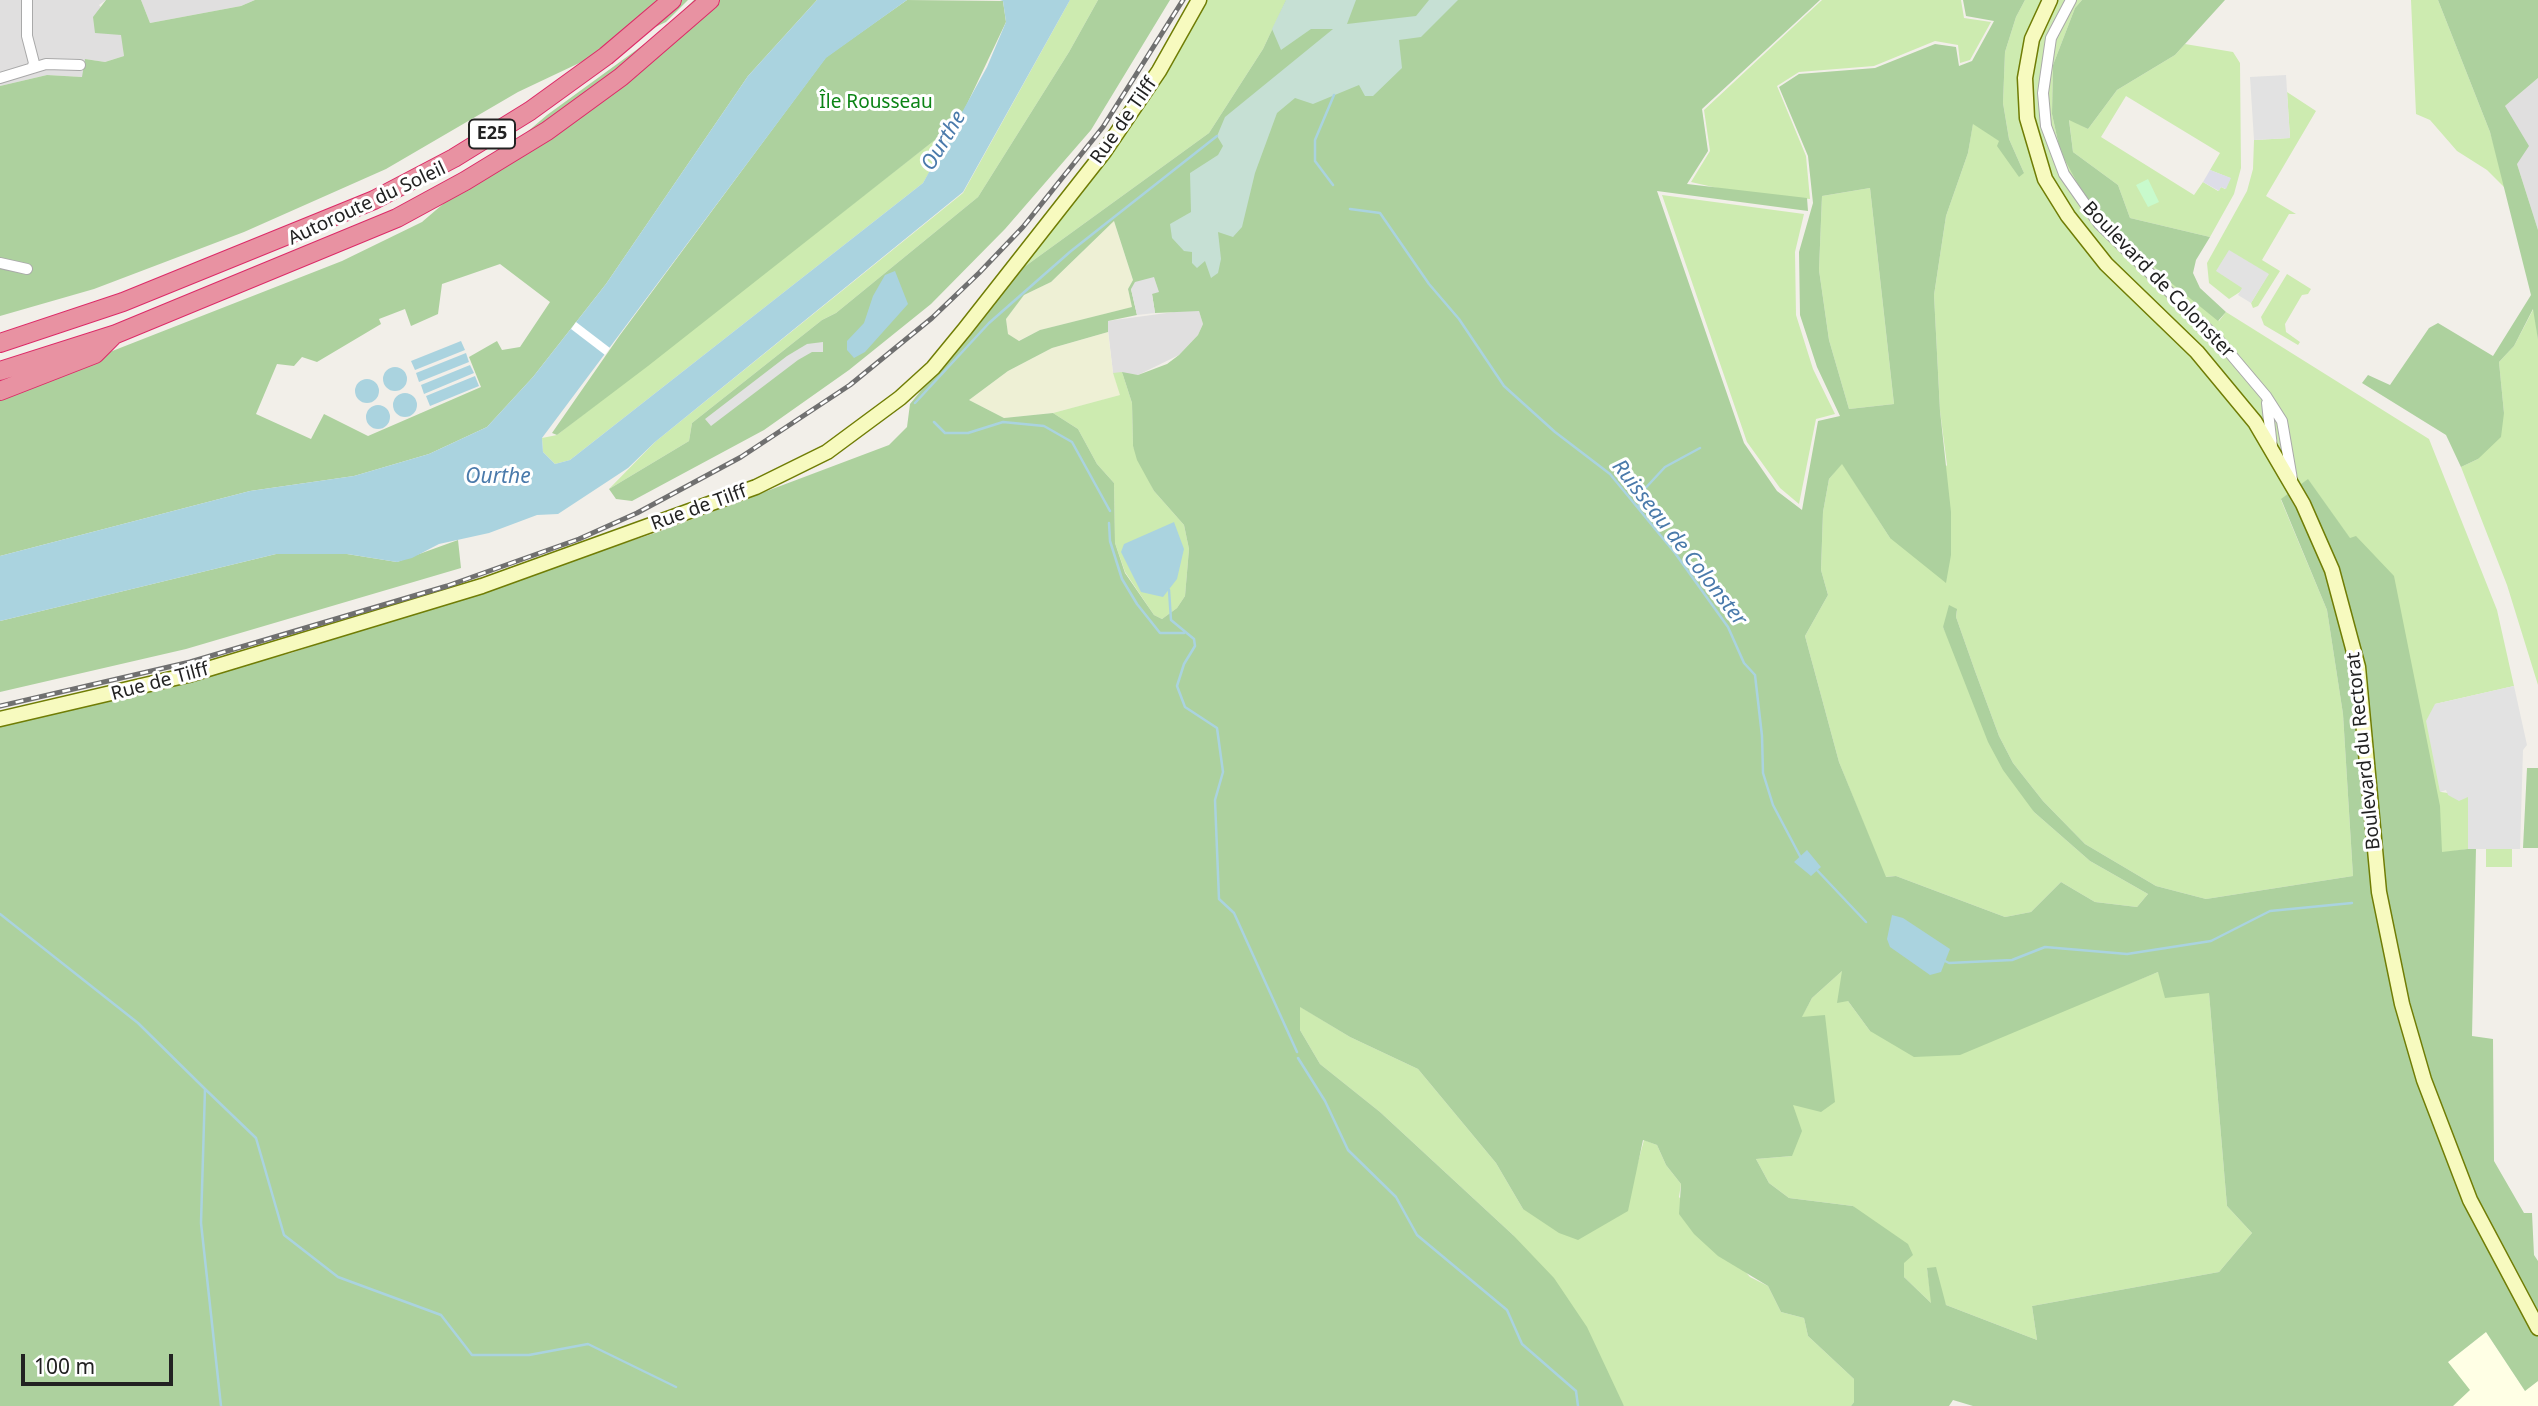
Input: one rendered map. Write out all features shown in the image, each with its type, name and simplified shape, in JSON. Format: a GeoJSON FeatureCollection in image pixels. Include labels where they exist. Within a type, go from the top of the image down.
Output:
{"type":"FeatureCollection","features":[{"type":"Feature","properties":{"kind":"highway","name":"Autoroute du Soleil"},"geometry":{"type":"LineString","coordinates":[[0,343],[122,302],[374,200],[454,158],[530,111],[606,56],[672,0]]}},
{"type":"Feature","properties":{"kind":"highway","name":"Autoroute du Soleil"},"geometry":{"type":"LineString","coordinates":[[0,371],[116,334],[397,218],[465,181],[547,131],[621,77],[710,0]]}},
{"type":"Feature","properties":{"kind":"highway"},"geometry":{"type":"LineString","coordinates":[[0,391],[95,354],[116,334]]}},
{"type":"Feature","properties":{"kind":"main road","name":"Rue de Tilff"},"geometry":{"type":"LineString","coordinates":[[0,719],[188,676],[482,586],[756,487],[827,452],[901,398],[933,368],[957,339],[1104,152],[1159,71],[1199,0]]}},
{"type":"Feature","properties":{"kind":"main road","name":"Boulevard du Rectorat"},"geometry":{"type":"LineString","coordinates":[[2050,0],[2032,39],[2025,78],[2027,118],[2045,179],[2093,249],[2213,369],[2272,447],[2323,547],[2353,645],[2364,715],[2379,892],[2411,1039],[2434,1110],[2470,1200],[2536,1325]]}},
{"type":"Feature","properties":{"kind":"street"},"geometry":{"type":"LineString","coordinates":[[27,0],[27,36],[34,63],[32,68]]}},
{"type":"Feature","properties":{"kind":"street","name":"Boulevard de Colonster"},"geometry":{"type":"LineString","coordinates":[[2071,0],[2051,38],[2043,75],[2046,126],[2064,174],[2099,224],[2217,338],[2266,396],[2282,421],[2292,482]]}},
{"type":"Feature","properties":{"kind":"street"},"geometry":{"type":"LineString","coordinates":[[0,78],[46,64],[80,65]]}},
{"type":"Feature","properties":{"kind":"street"},"geometry":{"type":"LineString","coordinates":[[0,263],[27,269]]}},
{"type":"Feature","properties":{"kind":"street"},"geometry":{"type":"LineString","coordinates":[[2266,396],[2272,447]]}},
{"type":"Feature","properties":{"kind":"shaded area"},"geometry":{"type":"Polygon","coordinates":[[[0,0],[106,0],[99,5],[122,34],[124,56],[105,62],[85,59],[83,77],[47,75],[0,86],[0,0]]]}},
{"type":"Feature","properties":{"kind":"shaded area"},"geometry":{"type":"Polygon","coordinates":[[[141,0],[255,0],[241,6],[150,23],[141,0]]]}},
{"type":"Feature","properties":{"kind":"shaded area"},"geometry":{"type":"Polygon","coordinates":[[[1286,0],[1356,0],[1347,24],[1416,16],[1429,0],[1458,0],[1421,37],[1399,40],[1402,68],[1373,96],[1365,96],[1359,85],[1313,104],[1295,98],[1277,113],[1255,173],[1242,227],[1233,237],[1218,232],[1221,259],[1218,273],[1211,278],[1205,261],[1197,268],[1192,263],[1192,252],[1184,251],[1172,238],[1170,224],[1191,212],[1190,173],[1218,155],[1223,146],[1217,136],[1225,117],[1333,29],[1311,29],[1281,50],[1272,29],[1286,0]]]}},
{"type":"Feature","properties":{"kind":"shaded area"},"geometry":{"type":"Polygon","coordinates":[[[2286,75],[2290,138],[2254,140],[2250,77],[2286,75]]]}},
{"type":"Feature","properties":{"kind":"shaded area"},"geometry":{"type":"Polygon","coordinates":[[[2538,78],[2538,230],[2517,164],[2505,106],[2538,78]]]}},
{"type":"Feature","properties":{"kind":"shaded area"},"geometry":{"type":"Polygon","coordinates":[[[2210,170],[2231,178],[2226,189],[2221,187],[2219,191],[2203,182],[2210,170]]]}},
{"type":"Feature","properties":{"kind":"shaded area"},"geometry":{"type":"Polygon","coordinates":[[[1114,221],[1133,280],[1128,289],[1133,307],[1040,330],[1018,341],[1008,334],[1006,319],[1024,295],[1051,282],[1114,221]]]}},
{"type":"Feature","properties":{"kind":"shaded area"},"geometry":{"type":"Polygon","coordinates":[[[2229,250],[2269,274],[2251,303],[2238,295],[2242,288],[2216,271],[2229,250]]]}},
{"type":"Feature","properties":{"kind":"shaded area"},"geometry":{"type":"Polygon","coordinates":[[[1154,277],[1159,292],[1152,294],[1155,313],[1137,315],[1131,289],[1135,282],[1154,277]]]}},
{"type":"Feature","properties":{"kind":"shaded area"},"geometry":{"type":"Polygon","coordinates":[[[1199,311],[1203,324],[1198,335],[1179,355],[1138,375],[1113,373],[1107,321],[1199,311]]]}},
{"type":"Feature","properties":{"kind":"shaded area"},"geometry":{"type":"Polygon","coordinates":[[[1108,332],[1113,373],[1121,395],[1053,413],[1004,418],[969,400],[1008,371],[1052,348],[1108,332]]]}},
{"type":"Feature","properties":{"kind":"shaded area"},"geometry":{"type":"Polygon","coordinates":[[[823,342],[823,352],[812,352],[798,360],[711,426],[705,419],[787,356],[807,344],[823,342]]]}},
{"type":"Feature","properties":{"kind":"shaded area"},"geometry":{"type":"Polygon","coordinates":[[[2514,686],[2527,745],[2523,750],[2520,849],[2468,849],[2468,797],[2459,801],[2448,795],[2446,790],[2440,792],[2426,721],[2435,704],[2514,686]]]}},
{"type":"Feature","properties":{"kind":"shaded area"},"geometry":{"type":"Polygon","coordinates":[[[2486,1332],[2525,1391],[2538,1381],[2538,1406],[2453,1406],[2448,1362],[2486,1332]]]}},
{"type":"Feature","properties":{"kind":"green space"},"geometry":{"type":"Polygon","coordinates":[[[106,0],[141,0],[150,23],[241,6],[255,0],[688,0],[666,22],[518,92],[386,169],[244,232],[94,289],[0,316],[0,86],[47,75],[82,77],[85,59],[105,62],[124,56],[121,35],[95,33],[93,17],[106,0]]]}},
{"type":"Feature","properties":{"kind":"green space"},"geometry":{"type":"Polygon","coordinates":[[[694,0],[817,0],[748,76],[606,284],[533,377],[487,427],[429,454],[354,476],[250,491],[0,556],[0,395],[342,261],[422,222],[547,115],[661,32],[694,0]],[[500,264],[442,284],[438,314],[411,326],[405,309],[379,319],[381,324],[317,362],[302,357],[294,366],[277,364],[256,414],[311,439],[324,414],[368,436],[481,387],[469,357],[497,341],[502,350],[520,347],[550,302],[500,264]]]}},
{"type":"Feature","properties":{"kind":"green space","name":"Île Rousseau"},"geometry":{"type":"Polygon","coordinates":[[[907,0],[1003,1],[1006,22],[959,121],[648,366],[557,435],[552,433],[620,335],[826,57],[907,0]]]}},
{"type":"Feature","properties":{"kind":"green space"},"geometry":{"type":"Polygon","coordinates":[[[1070,0],[1098,0],[1069,52],[978,197],[836,313],[822,320],[692,423],[689,441],[609,489],[655,442],[963,193],[1070,0]]]}},
{"type":"Feature","properties":{"kind":"green space"},"geometry":{"type":"Polygon","coordinates":[[[1098,0],[1170,0],[1091,130],[1005,229],[931,304],[849,370],[764,430],[632,501],[616,499],[609,489],[689,441],[692,423],[822,320],[836,313],[978,197],[1069,52],[1098,0]]]}},
{"type":"Feature","properties":{"kind":"green space"},"geometry":{"type":"Polygon","coordinates":[[[1206,0],[1286,0],[1263,49],[1209,133],[1020,270],[1112,154],[1206,0]]]}},
{"type":"Feature","properties":{"kind":"green space"},"geometry":{"type":"Polygon","coordinates":[[[1286,0],[1820,0],[1702,109],[1708,151],[1687,184],[1807,198],[1808,211],[1657,191],[1744,443],[1777,491],[1802,510],[1818,421],[1840,416],[1817,367],[1800,315],[1799,252],[1813,203],[1808,156],[1779,87],[1799,74],[1875,68],[1935,44],[1956,47],[1959,66],[1972,61],[1994,21],[1966,16],[1963,0],[2025,0],[2016,17],[2005,52],[2003,103],[2009,139],[2024,173],[2019,177],[1997,146],[1999,141],[1973,124],[1968,153],[1946,216],[1934,295],[1940,411],[1951,512],[1951,555],[1946,583],[1890,538],[1842,464],[1829,479],[1823,512],[1821,570],[1828,595],[1805,636],[1839,762],[1886,877],[1896,876],[2005,917],[2031,912],[2061,882],[2095,902],[2137,907],[2148,894],[2090,861],[2034,812],[2003,770],[1988,742],[1943,627],[1949,605],[1957,609],[1956,617],[1975,671],[1999,736],[2013,763],[2043,801],[2085,844],[2156,886],[2206,899],[2353,876],[2343,714],[2327,610],[2281,499],[2308,479],[2350,538],[2356,536],[2394,576],[2440,806],[2442,852],[2476,848],[2472,1036],[2493,1039],[2494,1161],[2524,1213],[2532,1213],[2534,1255],[2538,1261],[2538,1381],[2525,1391],[2486,1332],[2448,1362],[2470,1390],[2453,1406],[1973,1406],[1953,1400],[1949,1406],[1851,1406],[1854,1402],[1854,1379],[1808,1336],[1804,1318],[1781,1312],[1768,1286],[1718,1256],[1694,1234],[1679,1214],[1681,1184],[1666,1165],[1657,1145],[1643,1140],[1628,1211],[1578,1240],[1559,1233],[1523,1209],[1496,1163],[1418,1069],[1350,1037],[1300,1007],[1300,1030],[1320,1064],[1380,1112],[1513,1235],[1554,1278],[1587,1327],[1624,1406],[0,1406],[0,723],[70,709],[291,653],[661,531],[889,445],[907,427],[910,404],[1020,270],[1209,133],[1263,49],[1286,0]],[[1870,188],[1822,196],[1819,270],[1829,340],[1849,409],[1894,404],[1870,188]],[[1114,221],[1051,282],[1024,295],[1006,319],[1008,334],[1019,341],[1040,330],[1132,307],[1128,289],[1133,280],[1114,221]],[[1131,289],[1137,315],[1108,321],[1108,332],[1052,348],[1008,371],[969,400],[1004,418],[1053,413],[1078,429],[1097,464],[1114,483],[1115,543],[1125,573],[1154,615],[1162,619],[1177,608],[1185,596],[1189,549],[1184,525],[1154,491],[1137,460],[1133,446],[1132,403],[1122,372],[1138,375],[1167,364],[1198,335],[1203,324],[1199,311],[1155,313],[1152,294],[1131,289]],[[1842,971],[1812,998],[1802,1017],[1825,1015],[1835,1102],[1821,1112],[1793,1105],[1802,1131],[1792,1156],[1756,1159],[1769,1183],[1789,1198],[1853,1206],[1908,1244],[1913,1255],[1904,1263],[1904,1277],[1931,1303],[1927,1268],[1936,1267],[1946,1305],[2037,1340],[2032,1306],[2219,1272],[2252,1233],[2227,1206],[2209,993],[2165,998],[2158,972],[1960,1055],[1914,1057],[1870,1031],[1848,1001],[1837,1003],[1842,971]]]}},
{"type":"Feature","properties":{"kind":"green space"},"geometry":{"type":"Polygon","coordinates":[[[1822,0],[1961,0],[1964,18],[1991,22],[1970,60],[1960,63],[1958,45],[1935,41],[1874,66],[1799,72],[1777,86],[1806,156],[1810,199],[1743,194],[1691,182],[1710,151],[1704,110],[1822,0]]]}},
{"type":"Feature","properties":{"kind":"green space"},"geometry":{"type":"Polygon","coordinates":[[[2025,0],[2082,0],[2075,8],[2053,65],[2052,114],[2060,151],[2219,321],[2226,312],[2429,439],[2497,610],[2514,686],[2435,704],[2441,792],[2468,796],[2468,849],[2442,853],[2350,539],[2308,480],[2281,500],[2327,610],[2343,714],[2353,876],[2206,899],[2156,886],[2085,844],[2043,801],[2013,763],[1999,736],[1975,671],[1956,617],[1957,610],[1943,627],[2034,812],[2090,861],[2148,894],[2137,907],[2095,902],[2061,882],[2031,912],[2005,917],[1896,876],[1885,877],[1839,762],[1805,636],[1828,595],[1821,570],[1823,512],[1829,479],[1842,463],[1890,538],[1947,465],[1940,411],[1934,295],[1946,216],[1968,153],[1973,123],[2000,141],[2024,173],[2009,139],[2003,103],[2005,52],[2016,17],[2025,0]]]}},
{"type":"Feature","properties":{"kind":"green space"},"geometry":{"type":"Polygon","coordinates":[[[2082,0],[2225,0],[2175,55],[2117,90],[2088,129],[2069,120],[2073,152],[2118,185],[2130,218],[2210,237],[2196,260],[2193,273],[2200,288],[2226,312],[2218,321],[2170,282],[2086,199],[2060,151],[2052,114],[2053,65],[2075,8],[2082,0]]]}},
{"type":"Feature","properties":{"kind":"green space"},"geometry":{"type":"Polygon","coordinates":[[[2411,0],[2438,0],[2490,132],[2507,190],[2487,170],[2457,151],[2430,120],[2416,114],[2411,0]]]}},
{"type":"Feature","properties":{"kind":"green space"},"geometry":{"type":"Polygon","coordinates":[[[2438,0],[2538,0],[2538,78],[2505,106],[2529,146],[2517,164],[2538,230],[2538,340],[2533,309],[2514,346],[2499,362],[2504,413],[2501,437],[2478,459],[2461,467],[2446,435],[2362,383],[2368,375],[2390,385],[2429,328],[2438,323],[2493,356],[2531,295],[2490,132],[2438,0]]]}},
{"type":"Feature","properties":{"kind":"green space"},"geometry":{"type":"Polygon","coordinates":[[[2185,44],[2233,52],[2240,63],[2241,168],[2234,194],[2210,237],[2130,218],[2118,185],[2073,152],[2069,119],[2088,129],[2117,90],[2175,55],[2185,44]],[[2126,96],[2101,137],[2194,195],[2203,182],[2218,191],[2221,187],[2225,189],[2230,178],[2210,170],[2220,153],[2126,96]]]}},
{"type":"Feature","properties":{"kind":"green space"},"geometry":{"type":"Polygon","coordinates":[[[2287,92],[2316,111],[2266,196],[2296,214],[2289,214],[2262,260],[2280,271],[2258,306],[2253,308],[2251,303],[2268,274],[2229,299],[2209,283],[2207,263],[2247,191],[2253,169],[2254,140],[2290,138],[2287,92]]]}},
{"type":"Feature","properties":{"kind":"green space"},"geometry":{"type":"Polygon","coordinates":[[[959,121],[923,183],[570,460],[555,464],[543,452],[542,438],[557,435],[959,121]]]}},
{"type":"Feature","properties":{"kind":"green space"},"geometry":{"type":"Polygon","coordinates":[[[2148,179],[2159,202],[2148,207],[2136,185],[2148,179]]]}},
{"type":"Feature","properties":{"kind":"green space"},"geometry":{"type":"Polygon","coordinates":[[[1870,188],[1894,404],[1849,409],[1829,340],[1819,270],[1822,196],[1870,188]]]}},
{"type":"Feature","properties":{"kind":"green space"},"geometry":{"type":"Polygon","coordinates":[[[1662,195],[1804,214],[1795,252],[1796,315],[1813,369],[1835,414],[1816,419],[1799,504],[1780,488],[1747,442],[1662,195]]]}},
{"type":"Feature","properties":{"kind":"green space"},"geometry":{"type":"Polygon","coordinates":[[[2287,274],[2311,289],[2308,294],[2302,295],[2285,324],[2286,332],[2300,342],[2298,345],[2264,325],[2261,317],[2287,274]]]}},
{"type":"Feature","properties":{"kind":"green space"},"geometry":{"type":"Polygon","coordinates":[[[2534,308],[2538,340],[2538,685],[2507,585],[2461,467],[2478,459],[2504,413],[2499,362],[2514,346],[2534,308]]]}},
{"type":"Feature","properties":{"kind":"green space"},"geometry":{"type":"Polygon","coordinates":[[[1122,372],[1132,403],[1133,446],[1154,491],[1184,525],[1189,549],[1185,596],[1177,608],[1162,619],[1154,615],[1125,572],[1115,543],[1114,483],[1097,464],[1078,429],[1053,413],[1120,395],[1113,373],[1122,372]]]}},
{"type":"Feature","properties":{"kind":"green space"},"geometry":{"type":"Polygon","coordinates":[[[458,540],[461,568],[186,649],[0,692],[0,621],[276,554],[347,554],[397,562],[458,540]]]}},
{"type":"Feature","properties":{"kind":"green space"},"geometry":{"type":"Polygon","coordinates":[[[2527,768],[2538,768],[2538,848],[2523,848],[2527,768]]]}},
{"type":"Feature","properties":{"kind":"green space"},"geometry":{"type":"Polygon","coordinates":[[[2486,849],[2512,849],[2512,867],[2486,867],[2486,849]]]}},
{"type":"Feature","properties":{"kind":"green space"},"geometry":{"type":"Polygon","coordinates":[[[1843,970],[1848,1001],[1870,1031],[2081,1003],[2158,972],[2209,993],[2227,1206],[2252,1233],[2219,1272],[2032,1306],[2037,1340],[1946,1305],[1927,1268],[1932,1304],[1904,1277],[1904,1263],[1853,1206],[1789,1198],[1769,1183],[1756,1159],[1792,1156],[1792,1105],[1825,1016],[1801,1018],[1812,998],[1843,970]]]}},
{"type":"Feature","properties":{"kind":"green space"},"geometry":{"type":"Polygon","coordinates":[[[1299,1006],[1350,1037],[1418,1069],[1496,1163],[1523,1209],[1635,1173],[1644,1140],[1657,1145],[1666,1165],[1681,1184],[1679,1197],[1750,1277],[1768,1286],[1781,1312],[1804,1318],[1808,1336],[1854,1379],[1854,1402],[1851,1406],[1624,1406],[1513,1235],[1380,1112],[1320,1064],[1300,1030],[1299,1006]]]}},
{"type":"Feature","properties":{"kind":"water","name":"Ourthe"},"geometry":{"type":"Polygon","coordinates":[[[817,0],[907,0],[826,58],[542,438],[543,452],[555,464],[570,460],[923,183],[987,67],[1006,22],[1003,1],[1000,0],[1070,0],[963,192],[655,442],[628,468],[558,514],[537,515],[489,533],[439,544],[412,558],[397,562],[347,554],[276,554],[0,621],[0,556],[250,491],[354,476],[429,454],[487,427],[533,377],[606,284],[748,76],[817,0]]]}},
{"type":"Feature","properties":{"kind":"water"},"geometry":{"type":"Polygon","coordinates":[[[895,271],[908,304],[865,352],[854,358],[847,350],[847,341],[864,323],[873,296],[885,275],[895,271]]]}},
{"type":"Feature","properties":{"kind":"water"},"geometry":{"type":"Polygon","coordinates":[[[461,341],[465,350],[415,370],[411,361],[461,341]]]}},
{"type":"Feature","properties":{"kind":"water"},"geometry":{"type":"Polygon","coordinates":[[[466,353],[469,362],[419,382],[416,373],[466,353]]]}},
{"type":"Feature","properties":{"kind":"water"},"geometry":{"type":"Polygon","coordinates":[[[470,365],[474,373],[424,394],[421,385],[470,365]]]}},
{"type":"Feature","properties":{"kind":"water"},"geometry":{"type":"Polygon","coordinates":[[[395,367],[406,374],[407,379],[400,390],[395,391],[384,384],[383,379],[390,368],[395,367]]]}},
{"type":"Feature","properties":{"kind":"water"},"geometry":{"type":"Polygon","coordinates":[[[475,376],[479,386],[430,406],[426,396],[475,376]]]}},
{"type":"Feature","properties":{"kind":"water"},"geometry":{"type":"Polygon","coordinates":[[[367,379],[375,383],[379,391],[375,399],[367,403],[359,399],[355,391],[359,383],[367,379]]]}},
{"type":"Feature","properties":{"kind":"water"},"geometry":{"type":"Polygon","coordinates":[[[405,393],[416,400],[417,405],[410,416],[405,417],[394,410],[393,405],[400,394],[405,393]]]}},
{"type":"Feature","properties":{"kind":"water"},"geometry":{"type":"Polygon","coordinates":[[[378,405],[389,412],[390,417],[383,428],[378,429],[367,422],[366,417],[373,406],[378,405]]]}},
{"type":"Feature","properties":{"kind":"water"},"geometry":{"type":"Polygon","coordinates":[[[1174,522],[1184,549],[1177,579],[1163,597],[1141,592],[1121,552],[1124,544],[1174,522]]]}},
{"type":"Feature","properties":{"kind":"water"},"geometry":{"type":"Polygon","coordinates":[[[1807,850],[1821,867],[1811,876],[1794,862],[1807,850]]]}},
{"type":"Feature","properties":{"kind":"water"},"geometry":{"type":"Polygon","coordinates":[[[1892,915],[1903,918],[1950,949],[1941,972],[1930,975],[1890,947],[1887,939],[1892,915]]]}},
{"type":"Feature","properties":{"kind":"pier"},"geometry":{"type":"Polygon","coordinates":[[[576,322],[610,348],[605,355],[571,329],[576,322]]]}},
{"type":"Feature","properties":{"kind":"waterway","name":"Ruisseau de Colonster"},"geometry":{"type":"LineString","coordinates":[[1333,185],[1315,161],[1315,140],[1334,95]]}},
{"type":"Feature","properties":{"kind":"waterway"},"geometry":{"type":"LineString","coordinates":[[915,403],[989,323],[1071,251],[1217,136]]}},
{"type":"Feature","properties":{"kind":"waterway","name":"Ruisseau de Colonster"},"geometry":{"type":"LineString","coordinates":[[1350,209],[1380,213],[1429,284],[1459,319],[1504,386],[1555,432],[1610,474],[1675,553],[1728,627],[1744,663],[1755,675],[1763,773],[1773,805],[1801,858]]}},
{"type":"Feature","properties":{"kind":"waterway"},"geometry":{"type":"LineString","coordinates":[[934,422],[945,433],[968,433],[1003,422],[1044,426],[1072,442],[1110,511]]}},
{"type":"Feature","properties":{"kind":"waterway"},"geometry":{"type":"LineString","coordinates":[[1639,508],[1639,495],[1665,467],[1700,448]]}},
{"type":"Feature","properties":{"kind":"waterway"},"geometry":{"type":"LineString","coordinates":[[1109,523],[1110,541],[1122,579],[1137,604],[1160,633],[1184,633]]}},
{"type":"Feature","properties":{"kind":"waterway"},"geometry":{"type":"LineString","coordinates":[[1169,590],[1171,620],[1194,639],[1195,646],[1184,664],[1177,686],[1185,707],[1217,728],[1223,772],[1215,800],[1219,899],[1234,913],[1297,1052]]}},
{"type":"Feature","properties":{"kind":"waterway","name":"Ruisseau de Colonster"},"geometry":{"type":"LineString","coordinates":[[1815,868],[1866,922]]}},
{"type":"Feature","properties":{"kind":"waterway","name":"Ruisseau de Colonster"},"geometry":{"type":"LineString","coordinates":[[1943,960],[1949,963],[2012,960],[2045,947],[2127,954],[2211,941],[2270,911],[2352,903]]}},
{"type":"Feature","properties":{"kind":"waterway"},"geometry":{"type":"LineString","coordinates":[[0,914],[138,1023],[205,1089],[201,1223],[221,1406]]}},
{"type":"Feature","properties":{"kind":"waterway"},"geometry":{"type":"LineString","coordinates":[[1298,1058],[1325,1101],[1348,1150],[1396,1197],[1417,1235],[1507,1310],[1522,1344],[1576,1391],[1578,1406]]}},
{"type":"Feature","properties":{"kind":"waterway"},"geometry":{"type":"LineString","coordinates":[[205,1089],[256,1138],[284,1235],[338,1277],[441,1315],[472,1355],[529,1355],[588,1344],[676,1387]]}},
{"type":"Feature","properties":{"kind":"railway"},"geometry":{"type":"LineString","coordinates":[[0,706],[190,662],[447,586],[579,539],[637,513],[741,457],[850,385],[932,318],[979,273],[1023,227],[1103,127],[1183,0]]}}]}
